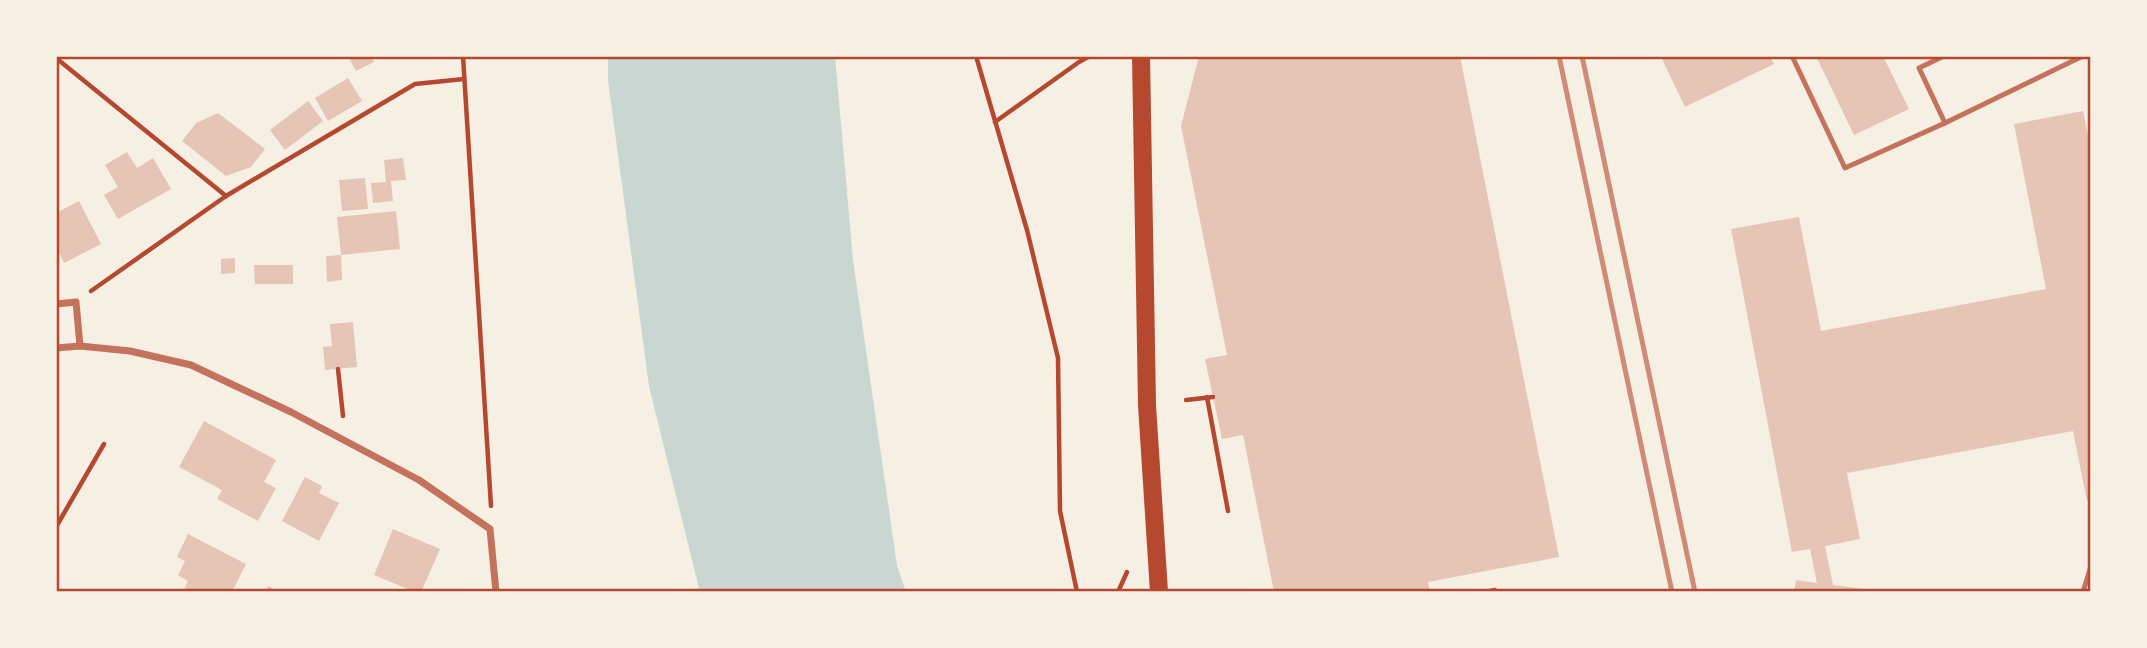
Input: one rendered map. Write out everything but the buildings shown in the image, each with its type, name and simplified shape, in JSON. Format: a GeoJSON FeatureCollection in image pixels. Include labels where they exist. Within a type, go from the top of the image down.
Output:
{"type":"FeatureCollection","features":[{"type":"Feature","properties":{"kind":"main road"},"geometry":{"type":"LineString","coordinates":[[1140,56],[1147,405],[1159,592]]}},
{"type":"Feature","properties":{"kind":"street"},"geometry":{"type":"LineString","coordinates":[[56,304],[76,302],[80,346]]}},
{"type":"Feature","properties":{"kind":"street"},"geometry":{"type":"LineString","coordinates":[[56,348],[80,346],[130,351],[191,365],[291,412],[419,480],[490,529],[496,592]]}},
{"type":"Feature","properties":{"kind":"lane"},"geometry":{"type":"LineString","coordinates":[[1792,56],[1845,168],[2082,56]]}},
{"type":"Feature","properties":{"kind":"lane"},"geometry":{"type":"LineString","coordinates":[[1944,56],[1919,68],[1945,123]]}},
{"type":"Feature","properties":{"kind":"lane"},"geometry":{"type":"LineString","coordinates":[[2083,592],[2091,566]]}},
{"type":"Feature","properties":{"kind":"path"},"geometry":{"type":"LineString","coordinates":[[463,56],[491,493],[490,529]]}},
{"type":"Feature","properties":{"kind":"path"},"geometry":{"type":"LineString","coordinates":[[976,56],[1027,230],[1058,358],[1060,511],[1077,592]]}},
{"type":"Feature","properties":{"kind":"path"},"geometry":{"type":"LineString","coordinates":[[995,122],[1090,56]]}},
{"type":"Feature","properties":{"kind":"path"},"geometry":{"type":"LineString","coordinates":[[56,58],[226,196]]}},
{"type":"Feature","properties":{"kind":"path"},"geometry":{"type":"LineString","coordinates":[[76,302],[226,196],[415,84],[464,79]]}},
{"type":"Feature","properties":{"kind":"path"},"geometry":{"type":"LineString","coordinates":[[338,369],[345,440]]}},
{"type":"Feature","properties":{"kind":"path"},"geometry":{"type":"LineString","coordinates":[[1186,401],[1210,397],[1228,511]]}},
{"type":"Feature","properties":{"kind":"path"},"geometry":{"type":"LineString","coordinates":[[56,527],[104,444]]}},
{"type":"Feature","properties":{"kind":"path"},"geometry":{"type":"LineString","coordinates":[[1118,592],[1127,572]]}},
{"type":"Feature","properties":{"kind":"path"},"geometry":{"type":"LineString","coordinates":[[1485,592],[1497,592]]}},
{"type":"Feature","properties":{"kind":"shaded area"},"geometry":{"type":"Polygon","coordinates":[[[608,56],[835,56],[853,260],[897,566],[906,592],[700,592],[649,386],[608,80],[608,56]]]}},
{"type":"Feature","properties":{"kind":"railway"},"geometry":{"type":"LineString","coordinates":[[1559,56],[1672,592]]}},
{"type":"Feature","properties":{"kind":"railway"},"geometry":{"type":"LineString","coordinates":[[1582,56],[1695,592]]}}]}
